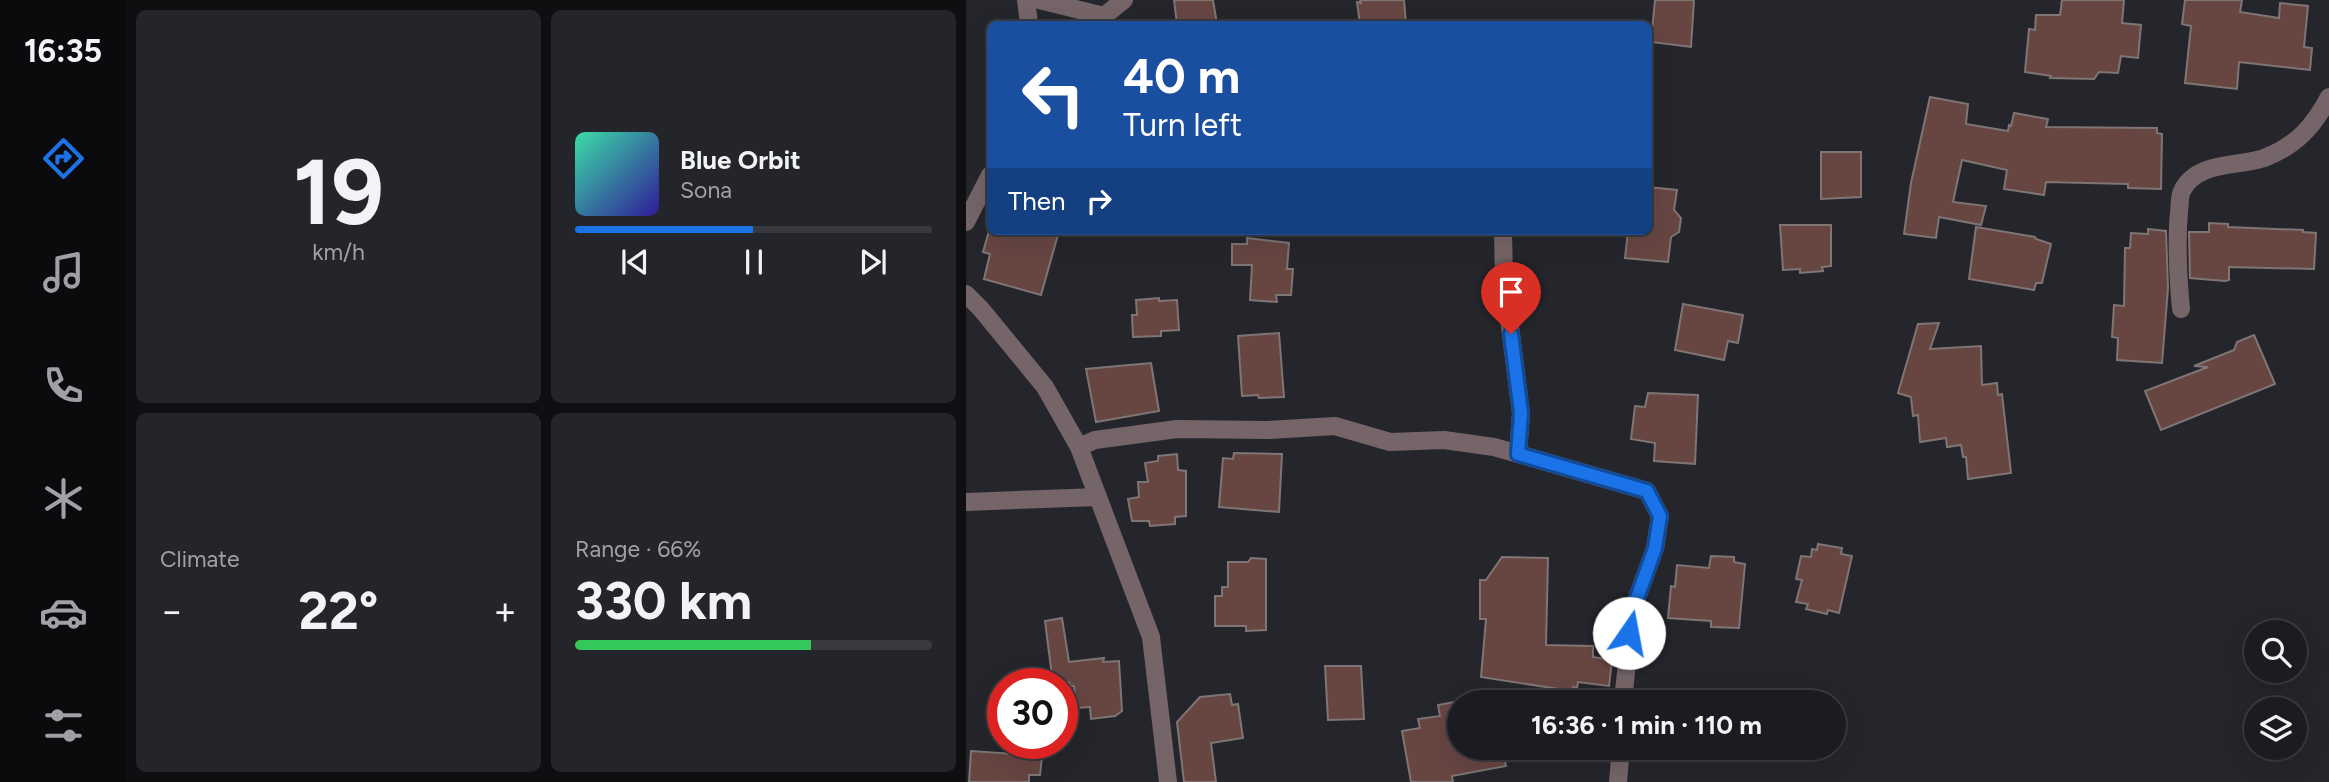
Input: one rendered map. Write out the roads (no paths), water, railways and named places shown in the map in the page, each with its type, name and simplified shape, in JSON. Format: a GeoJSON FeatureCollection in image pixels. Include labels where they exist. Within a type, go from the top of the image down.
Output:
{"type":"FeatureCollection","features":[{"type":"Feature","properties":{"kind":"street"},"geometry":{"type":"LineString","coordinates":[[1026,0],[1029,21]]}},
{"type":"Feature","properties":{"kind":"street"},"geometry":{"type":"LineString","coordinates":[[1039,0],[1104,16],[1124,0]]}},
{"type":"Feature","properties":{"kind":"street"},"geometry":{"type":"LineString","coordinates":[[2181,309],[2176,246],[2182,192],[2192,178],[2216,167],[2266,157],[2297,139],[2316,121],[2329,97]]}},
{"type":"Feature","properties":{"kind":"street"},"geometry":{"type":"LineString","coordinates":[[966,222],[987,181]]}},
{"type":"Feature","properties":{"kind":"street"},"geometry":{"type":"LineString","coordinates":[[1503,235],[1504,280],[1521,413],[1518,454]]}},
{"type":"Feature","properties":{"kind":"street"},"geometry":{"type":"LineString","coordinates":[[967,296],[1045,387],[1079,447],[1151,637],[1168,782]]}},
{"type":"Feature","properties":{"kind":"street"},"geometry":{"type":"LineString","coordinates":[[1079,447],[1095,440],[1177,429],[1268,430],[1335,426],[1390,442],[1444,440],[1494,447],[1647,491],[1660,516],[1655,548],[1632,612],[1624,690]]}},
{"type":"Feature","properties":{"kind":"street"},"geometry":{"type":"LineString","coordinates":[[966,502],[1098,497]]}},
{"type":"Feature","properties":{"kind":"street"},"geometry":{"type":"LineString","coordinates":[[1618,782],[1619,760]]}}]}
